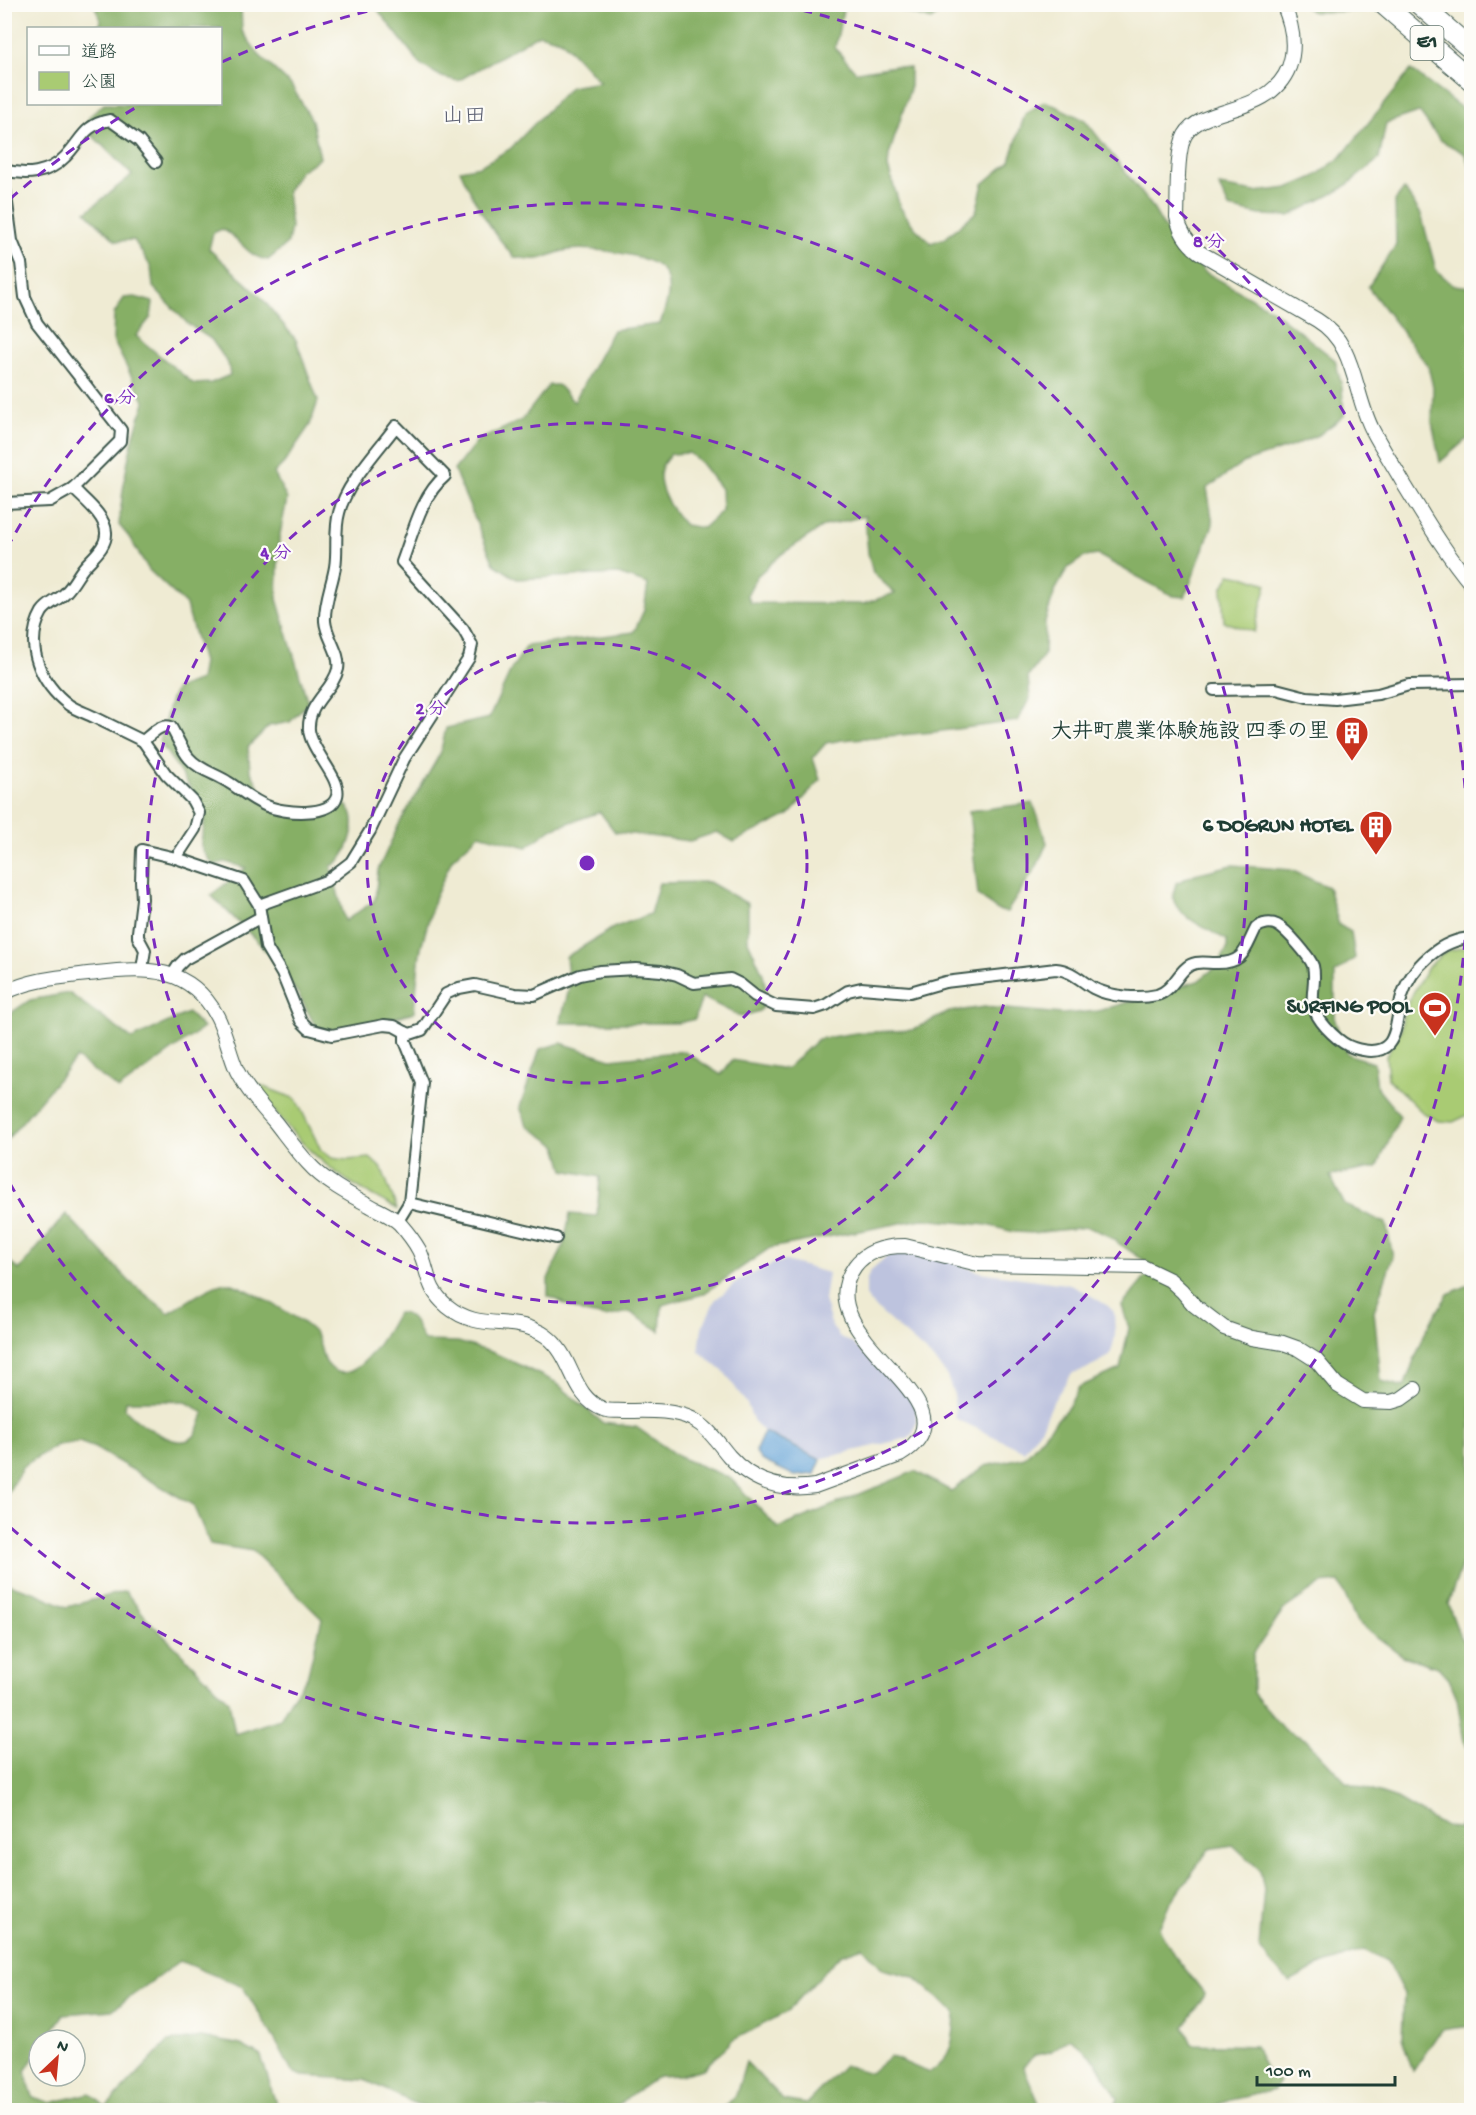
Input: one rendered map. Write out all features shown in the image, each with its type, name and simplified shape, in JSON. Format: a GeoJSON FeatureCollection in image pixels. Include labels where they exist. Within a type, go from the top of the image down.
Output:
{"type":"FeatureCollection","features":[{"type":"Feature","properties":{"kind":"highway","name":"E1"},"geometry":{"type":"LineString","coordinates":[[1383,4],[1472,81]]}},
{"type":"Feature","properties":{"kind":"highway","name":"E1"},"geometry":{"type":"LineString","coordinates":[[1419,4],[1472,50]]}},
{"type":"Feature","properties":{"kind":"street"},"geometry":{"type":"LineString","coordinates":[[1283,4],[1289,19],[1293,46],[1289,66],[1278,85],[1256,101],[1196,124],[1185,135],[1181,147],[1177,217],[1179,228],[1191,246],[1199,252],[1327,326],[1335,334],[1348,356],[1362,406],[1373,433],[1441,544],[1472,585]]}},
{"type":"Feature","properties":{"kind":"street"},"geometry":{"type":"LineString","coordinates":[[4,170],[19,174],[36,173],[53,166],[65,159],[88,128],[98,122],[110,120],[139,141],[156,162]]}},
{"type":"Feature","properties":{"kind":"street"},"geometry":{"type":"LineString","coordinates":[[4,182],[12,241],[21,263],[25,297],[37,323],[121,430],[120,441],[73,488],[50,501],[4,503]]}},
{"type":"Feature","properties":{"kind":"street"},"geometry":{"type":"LineString","coordinates":[[143,741],[161,726],[171,727],[190,759],[267,806],[289,811],[318,811],[329,807],[337,798],[336,783],[310,738],[309,726],[317,703],[338,669],[325,623],[325,611],[336,566],[338,513],[348,490],[396,426],[445,476],[434,485],[402,562],[463,629],[471,645],[469,658],[404,759],[370,831],[351,862],[326,881],[259,905]]}},
{"type":"Feature","properties":{"kind":"street"},"geometry":{"type":"LineString","coordinates":[[73,488],[102,519],[106,530],[105,539],[102,546],[78,574],[69,590],[43,610],[34,635],[37,662],[55,693],[70,706],[143,741],[166,774],[192,800],[199,813],[195,829],[176,858]]}},
{"type":"Feature","properties":{"kind":"street"},"geometry":{"type":"LineString","coordinates":[[1214,690],[1276,689],[1307,697],[1335,699],[1378,694],[1409,685],[1472,684]]}},
{"type":"Feature","properties":{"kind":"street"},"geometry":{"type":"LineString","coordinates":[[142,969],[145,950],[138,937],[142,899],[142,850],[176,858],[244,881],[259,905],[266,947],[282,974],[301,1021],[309,1029],[332,1035],[384,1025],[394,1026],[410,1034],[422,1030],[446,994],[459,988],[475,986],[515,994],[534,995],[591,972],[626,969],[661,971],[694,983],[730,979],[762,1000],[789,1008],[819,1008],[848,991],[861,988],[910,992],[945,982],[1056,969],[1070,973],[1103,992],[1157,995],[1168,990],[1192,964],[1224,963],[1236,960],[1246,952],[1256,928],[1268,923],[1275,924],[1283,930],[1311,963],[1314,971],[1314,1010],[1321,1020],[1345,1044],[1368,1051],[1381,1048],[1392,1040],[1402,995],[1408,982],[1425,961],[1437,950],[1451,942],[1472,938]]}},
{"type":"Feature","properties":{"kind":"street"},"geometry":{"type":"LineString","coordinates":[[172,975],[185,959],[261,917]]}},
{"type":"Feature","properties":{"kind":"street"},"geometry":{"type":"LineString","coordinates":[[4,993],[33,981],[142,969],[172,975],[193,987],[207,1001],[218,1018],[237,1070],[248,1089],[309,1165],[327,1180],[398,1221],[418,1250],[431,1286],[449,1307],[475,1321],[521,1324],[533,1329],[547,1337],[559,1348],[578,1388],[593,1405],[606,1411],[681,1414],[704,1427],[730,1457],[748,1473],[779,1486],[790,1488],[815,1486],[900,1455],[918,1440],[923,1425],[920,1404],[855,1326],[845,1301],[848,1281],[856,1264],[871,1252],[893,1246],[904,1246],[978,1264],[1143,1267],[1170,1280],[1194,1305],[1224,1328],[1252,1338],[1283,1343],[1297,1348],[1316,1360],[1337,1385],[1363,1401],[1391,1402],[1401,1399],[1415,1389]]}},
{"type":"Feature","properties":{"kind":"street"},"geometry":{"type":"LineString","coordinates":[[398,1221],[409,1203],[422,1083],[405,1041],[405,1032]]}},
{"type":"Feature","properties":{"kind":"street"},"geometry":{"type":"LineString","coordinates":[[409,1203],[556,1238]]}},
{"type":"Feature","properties":{"kind":"shaded area"},"geometry":{"type":"Polygon","coordinates":[[[902,1250],[938,1256],[980,1272],[1073,1285],[1114,1312],[1115,1337],[1110,1356],[1084,1370],[1072,1373],[1054,1400],[1042,1427],[1024,1451],[955,1418],[954,1395],[946,1374],[929,1355],[870,1303],[866,1295],[866,1281],[871,1270],[886,1257],[902,1250]]]}},
{"type":"Feature","properties":{"kind":"shaded area"},"geometry":{"type":"Polygon","coordinates":[[[786,1261],[828,1273],[824,1300],[832,1327],[840,1337],[852,1343],[916,1402],[916,1422],[913,1433],[908,1438],[820,1459],[764,1432],[754,1422],[747,1404],[725,1373],[699,1351],[702,1328],[715,1300],[737,1282],[772,1264],[786,1261]]]}},
{"type":"Feature","properties":{"kind":"green space"},"geometry":{"type":"Polygon","coordinates":[[[94,4],[241,5],[242,31],[259,55],[291,85],[312,120],[320,158],[300,171],[287,191],[291,227],[288,243],[268,260],[254,255],[222,229],[213,233],[209,249],[260,296],[296,340],[318,401],[310,425],[284,463],[274,473],[287,499],[279,539],[277,599],[308,703],[290,722],[269,726],[248,747],[250,770],[267,802],[303,816],[346,805],[351,812],[353,828],[349,843],[342,857],[331,866],[345,921],[375,900],[378,870],[399,824],[440,754],[446,728],[489,718],[512,668],[527,646],[634,632],[644,610],[648,584],[618,574],[517,579],[494,564],[454,470],[477,441],[522,420],[549,385],[558,385],[574,402],[613,330],[660,324],[668,293],[665,274],[659,267],[649,261],[622,253],[579,249],[538,259],[514,257],[484,216],[460,170],[480,166],[510,149],[570,87],[600,82],[561,40],[539,34],[458,81],[442,77],[421,65],[374,5],[844,5],[835,48],[856,72],[895,66],[910,68],[910,89],[889,155],[888,167],[900,207],[914,227],[931,243],[945,238],[976,212],[983,184],[1010,161],[1025,114],[1045,101],[1085,120],[1151,205],[1165,229],[1205,272],[1271,309],[1335,360],[1342,387],[1344,416],[1320,434],[1245,462],[1207,488],[1213,524],[1185,597],[1173,596],[1098,555],[1084,557],[1068,568],[1055,591],[1045,621],[1044,655],[1028,677],[1030,698],[1017,721],[826,743],[813,758],[820,780],[789,815],[734,842],[717,832],[690,841],[615,832],[600,812],[551,829],[527,847],[479,834],[452,859],[434,900],[420,952],[414,1012],[323,1040],[297,992],[259,943],[211,895],[246,868],[225,862],[214,865],[202,850],[201,840],[205,823],[202,808],[159,741],[176,689],[200,680],[203,662],[186,605],[149,570],[119,525],[127,463],[145,403],[113,340],[114,314],[124,298],[135,297],[153,302],[151,317],[136,336],[194,384],[211,383],[230,375],[228,363],[211,339],[188,324],[153,287],[151,267],[134,240],[116,241],[86,212],[132,175],[84,127],[90,116],[103,105],[222,105],[222,27],[96,27],[101,22],[94,4]],[[689,453],[671,454],[662,466],[660,482],[670,505],[685,525],[703,528],[722,511],[721,489],[701,463],[689,453]],[[865,516],[824,526],[783,553],[757,576],[747,595],[751,603],[863,604],[895,593],[873,573],[868,553],[865,516]]]}},
{"type":"Feature","properties":{"kind":"green space"},"geometry":{"type":"Polygon","coordinates":[[[899,4],[946,5],[944,11],[931,20],[902,11],[899,4]]]}},
{"type":"Feature","properties":{"kind":"green space"},"geometry":{"type":"Polygon","coordinates":[[[1301,5],[1355,5],[1362,11],[1313,12],[1301,5]]]}},
{"type":"Feature","properties":{"kind":"green space"},"geometry":{"type":"Polygon","coordinates":[[[1411,70],[1471,115],[1471,168],[1464,153],[1440,140],[1419,112],[1386,123],[1379,159],[1343,188],[1289,216],[1260,215],[1229,208],[1219,186],[1255,192],[1288,188],[1314,177],[1341,157],[1411,70]]]}},
{"type":"Feature","properties":{"kind":"green space"},"geometry":{"type":"Polygon","coordinates":[[[1404,189],[1421,214],[1436,270],[1453,285],[1471,287],[1471,442],[1467,439],[1440,462],[1432,422],[1433,387],[1428,366],[1368,287],[1396,245],[1395,201],[1404,189]]]}},
{"type":"Feature","properties":{"kind":"green space"},"geometry":{"type":"Polygon","coordinates":[[[1230,574],[1267,584],[1254,632],[1224,622],[1222,589],[1230,574]]]}},
{"type":"Feature","properties":{"kind":"green space"},"geometry":{"type":"Polygon","coordinates":[[[1033,803],[1047,843],[1038,864],[1007,912],[997,910],[978,895],[969,811],[1033,803]]]}},
{"type":"Feature","properties":{"kind":"green space"},"geometry":{"type":"Polygon","coordinates":[[[1232,865],[1291,870],[1328,887],[1339,925],[1351,932],[1355,958],[1335,973],[1335,1021],[1347,1054],[1374,1063],[1377,1088],[1400,1116],[1377,1167],[1330,1176],[1345,1205],[1386,1223],[1393,1257],[1374,1311],[1381,1381],[1404,1387],[1426,1330],[1448,1294],[1471,1284],[1471,1539],[1448,1604],[1460,1637],[1471,1649],[1471,1753],[1464,1743],[1457,1698],[1449,1679],[1438,1667],[1403,1656],[1357,1622],[1339,1582],[1321,1584],[1283,1610],[1253,1654],[1253,1693],[1284,1730],[1305,1739],[1346,1782],[1397,1799],[1445,1827],[1459,1828],[1471,1798],[1471,2026],[1441,2030],[1413,2071],[1402,2038],[1404,1994],[1387,1961],[1364,1950],[1321,1965],[1290,1982],[1273,1966],[1259,1947],[1264,1889],[1260,1870],[1233,1845],[1209,1849],[1169,1905],[1159,1928],[1174,1955],[1205,1994],[1184,2027],[1192,2044],[1255,2046],[1268,2075],[1279,2081],[1274,2090],[1230,2100],[1203,2110],[1113,2110],[1118,2098],[1096,2061],[1070,2038],[1050,2052],[1035,2055],[1023,2066],[1042,2110],[722,2110],[736,2095],[746,2062],[783,2100],[806,2104],[844,2065],[870,2073],[890,2056],[929,2073],[943,2061],[953,2039],[955,2012],[914,1977],[883,1969],[863,1947],[840,1955],[787,2012],[733,2040],[703,2069],[680,2075],[658,2076],[611,2110],[439,2110],[416,2104],[365,2080],[303,2076],[292,2072],[243,1987],[180,1961],[112,2010],[64,2014],[54,2028],[27,2028],[27,2068],[25,2071],[27,2088],[30,2088],[33,2097],[51,2103],[90,2093],[106,2107],[168,2042],[201,2037],[241,2045],[261,2056],[278,2110],[5,2110],[5,1583],[36,1593],[67,1607],[125,1591],[148,1620],[229,1701],[235,1734],[280,1719],[307,1677],[322,1619],[253,1551],[210,1544],[193,1505],[95,1448],[79,1442],[57,1445],[23,1466],[5,1498],[5,1257],[19,1270],[66,1214],[130,1282],[169,1313],[212,1287],[226,1283],[233,1284],[273,1304],[311,1329],[318,1339],[327,1364],[341,1373],[351,1371],[360,1365],[379,1344],[397,1313],[402,1313],[411,1318],[424,1341],[458,1342],[494,1353],[555,1382],[603,1423],[636,1427],[679,1457],[730,1478],[778,1528],[915,1471],[951,1491],[985,1466],[1025,1457],[1069,1406],[1079,1387],[1120,1369],[1129,1328],[1122,1306],[1154,1267],[1103,1233],[1087,1227],[1033,1233],[1014,1232],[987,1225],[922,1219],[770,1248],[703,1294],[662,1305],[660,1331],[630,1312],[605,1317],[584,1313],[548,1296],[548,1279],[563,1247],[570,1214],[597,1216],[600,1177],[564,1170],[557,1146],[527,1125],[520,1107],[540,1049],[561,1043],[611,1059],[684,1051],[721,1075],[732,1060],[786,1069],[818,1039],[856,1033],[912,1030],[949,1012],[985,1007],[1062,1014],[1098,1011],[1198,981],[1217,966],[1227,949],[1227,940],[1204,928],[1180,911],[1173,898],[1176,883],[1195,874],[1232,865]],[[126,1401],[125,1409],[158,1434],[179,1441],[188,1440],[195,1435],[204,1413],[185,1401],[126,1401]]]}},
{"type":"Feature","properties":{"kind":"green space"},"geometry":{"type":"Polygon","coordinates":[[[709,882],[748,904],[748,941],[763,974],[768,1000],[759,1011],[741,1017],[702,997],[695,1019],[678,1023],[560,1023],[569,989],[566,957],[613,928],[650,914],[659,883],[709,882]]]}},
{"type":"Feature","properties":{"kind":"green space","name":"SURFING POOL"},"geometry":{"type":"Polygon","coordinates":[[[1471,946],[1472,1113],[1453,1122],[1438,1121],[1422,1112],[1388,1079],[1386,1056],[1401,1030],[1403,1013],[1410,998],[1429,966],[1446,951],[1471,946]]]}},
{"type":"Feature","properties":{"kind":"green space"},"geometry":{"type":"Polygon","coordinates":[[[69,993],[132,1039],[188,1013],[203,1028],[119,1089],[76,1058],[5,1142],[5,1017],[30,1000],[69,993]]]}},
{"type":"Feature","properties":{"kind":"green space"},"geometry":{"type":"Polygon","coordinates":[[[254,1083],[296,1099],[321,1150],[332,1158],[347,1160],[370,1158],[382,1169],[397,1209],[348,1181],[321,1160],[285,1124],[254,1083]]]}},
{"type":"Feature","properties":{"kind":"water"},"geometry":{"type":"Polygon","coordinates":[[[764,1432],[821,1460],[815,1474],[795,1476],[761,1460],[755,1452],[764,1432]]]}},
{"type":"Feature","properties":{"kind":"place","name":"大井町農業体験施設 四季の里"},"geometry":{"type":"Point","coordinates":[1352,762]}},
{"type":"Feature","properties":{"kind":"place","name":"6 DOGRUN HOTEL"},"geometry":{"type":"Point","coordinates":[1376,856]}},
{"type":"Feature","properties":{"kind":"place","name":"SURFING POOL"},"geometry":{"type":"Point","coordinates":[1435,1037]}},
{"type":"Feature","properties":{"kind":"district","name":"山田"},"geometry":{"type":"Point","coordinates":[464,118]}}]}
